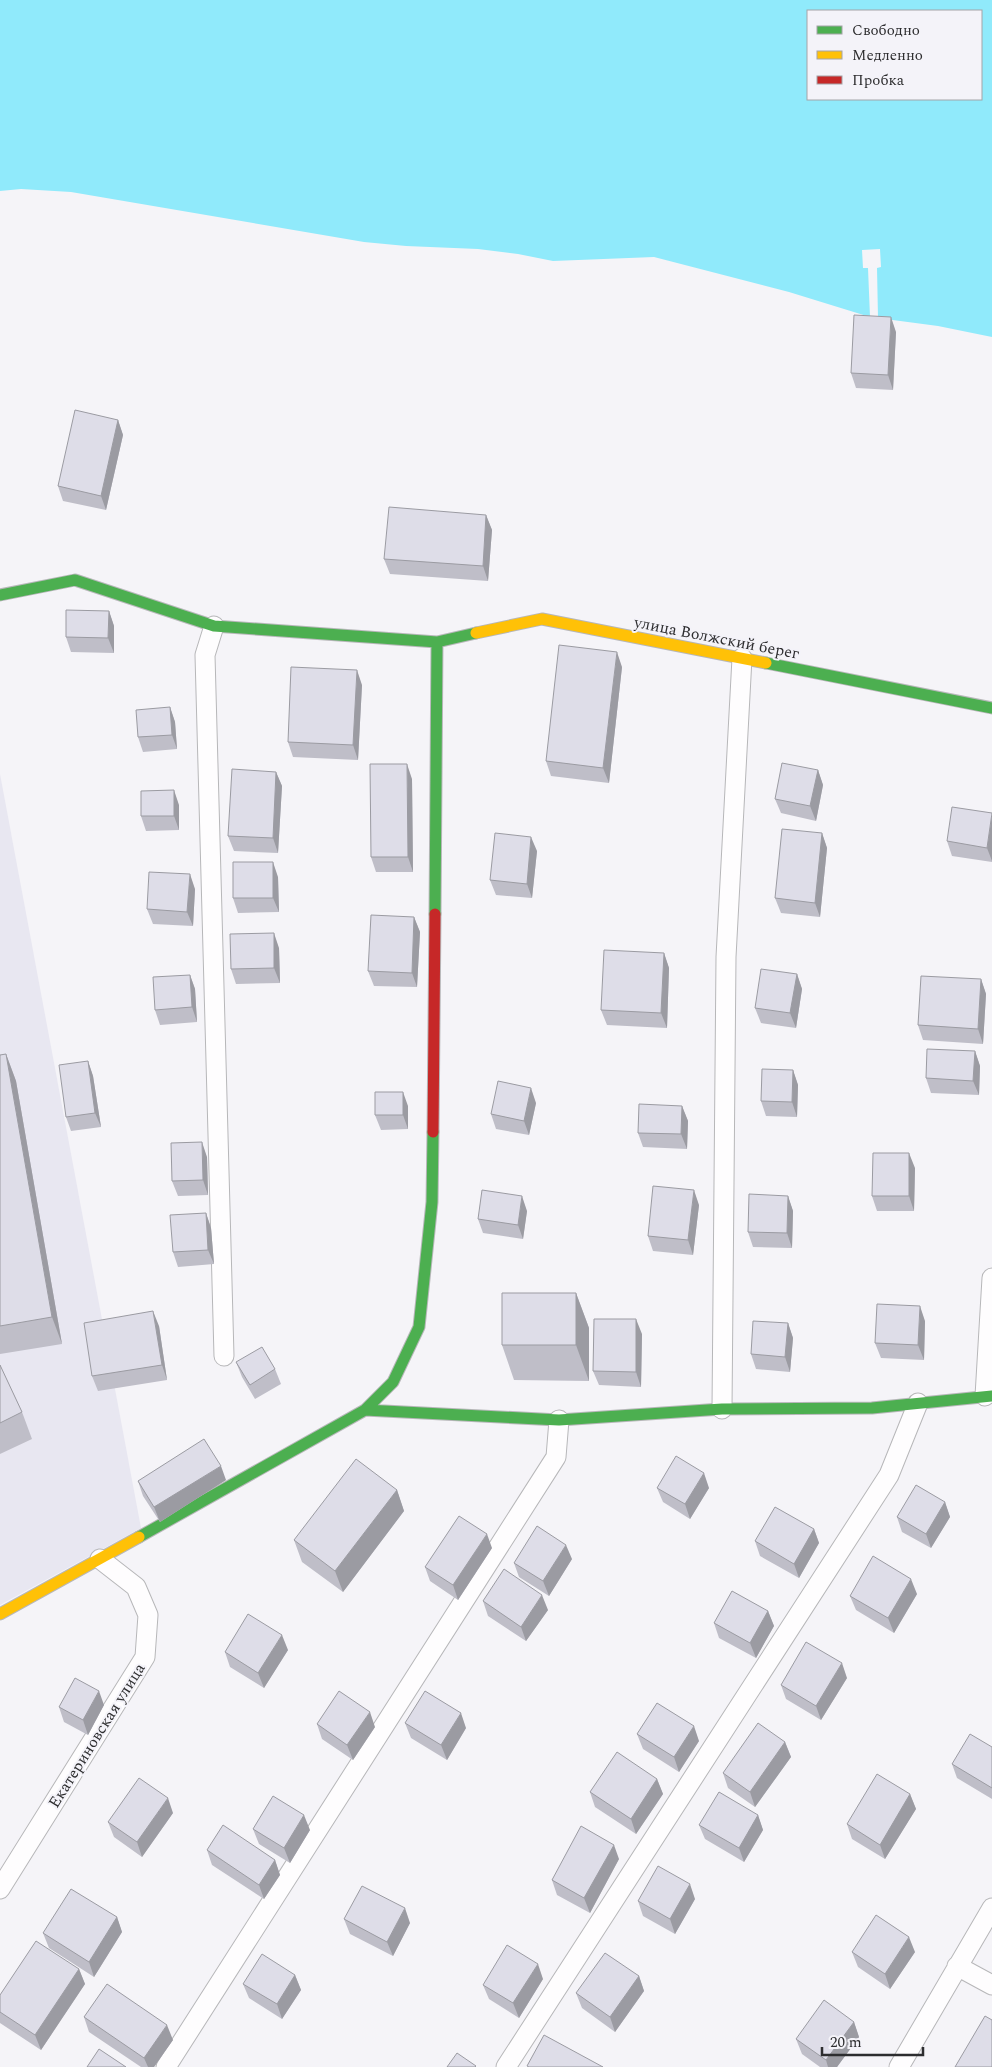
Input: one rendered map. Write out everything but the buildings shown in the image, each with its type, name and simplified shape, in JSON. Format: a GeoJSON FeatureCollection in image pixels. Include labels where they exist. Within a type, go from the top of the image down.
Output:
{"type":"FeatureCollection","features":[{"type":"Feature","properties":{"kind":"street","name":"улица Волжский берег"},"geometry":{"type":"LineString","coordinates":[[0,595],[75,580],[214,626],[437,642],[542,619],[992,708]]}},
{"type":"Feature","properties":{"kind":"street"},"geometry":{"type":"LineString","coordinates":[[0,1614],[365,1410],[393,1382],[419,1327],[432,1202],[437,642]]}},
{"type":"Feature","properties":{"kind":"street"},"geometry":{"type":"LineString","coordinates":[[365,1410],[559,1420],[722,1409],[872,1408],[988,1396]]}},
{"type":"Feature","properties":{"kind":"lane"},"geometry":{"type":"LineString","coordinates":[[214,626],[205,655],[224,1356]]}},
{"type":"Feature","properties":{"kind":"lane"},"geometry":{"type":"LineString","coordinates":[[722,1409],[726,957],[742,658]]}},
{"type":"Feature","properties":{"kind":"lane"},"geometry":{"type":"LineString","coordinates":[[988,1396],[992,1278]]}},
{"type":"Feature","properties":{"kind":"lane"},"geometry":{"type":"LineString","coordinates":[[506,2067],[889,1475],[918,1403]]}},
{"type":"Feature","properties":{"kind":"lane"},"geometry":{"type":"LineString","coordinates":[[166,2067],[556,1457],[559,1420]]}},
{"type":"Feature","properties":{"kind":"lane","name":"Екатериновская улица"},"geometry":{"type":"LineString","coordinates":[[0,1889],[145,1657],[148,1615],[136,1587],[100,1558]]}},
{"type":"Feature","properties":{"kind":"lane"},"geometry":{"type":"LineString","coordinates":[[899,2067],[956,1966],[992,1908]]}},
{"type":"Feature","properties":{"kind":"lane"},"geometry":{"type":"LineString","coordinates":[[956,1966],[992,1985]]}},
{"type":"Feature","properties":{"kind":"shaded area"},"geometry":{"type":"Polygon","coordinates":[[[0,774],[141,1528],[0,1605],[0,774]]]}},
{"type":"Feature","properties":{"kind":"water"},"geometry":{"type":"Polygon","coordinates":[[[0,0],[992,0],[992,337],[938,326],[870,317],[789,292],[654,257],[553,261],[478,249],[364,242],[71,192],[21,189],[0,191],[0,0]]]}},
{"type":"Feature","properties":{"kind":"pier"},"geometry":{"type":"Polygon","coordinates":[[[880,249],[881,267],[877,268],[878,318],[870,317],[868,268],[863,268],[862,250],[880,249]]]}},
{"type":"Feature","properties":{"kind":"traffic: fast"},"geometry":{"type":"LineString","coordinates":[[0,595],[75,580],[214,626],[437,642],[476,633]]}},
{"type":"Feature","properties":{"kind":"traffic: fast"},"geometry":{"type":"LineString","coordinates":[[435,914],[437,642]]}},
{"type":"Feature","properties":{"kind":"traffic: fast"},"geometry":{"type":"LineString","coordinates":[[766,663],[992,708]]}},
{"type":"Feature","properties":{"kind":"traffic: fast"},"geometry":{"type":"LineString","coordinates":[[139,1537],[365,1410],[393,1382],[419,1327],[432,1202],[433,1132]]}},
{"type":"Feature","properties":{"kind":"traffic: fast"},"geometry":{"type":"LineString","coordinates":[[365,1410],[559,1420],[722,1409],[872,1408],[992,1396]]}},
{"type":"Feature","properties":{"kind":"traffic: slow"},"geometry":{"type":"LineString","coordinates":[[476,633],[542,619],[766,663]]}},
{"type":"Feature","properties":{"kind":"traffic: slow"},"geometry":{"type":"LineString","coordinates":[[0,1614],[139,1537]]}},
{"type":"Feature","properties":{"kind":"traffic: jam"},"geometry":{"type":"LineString","coordinates":[[433,1132],[435,914]]}}]}
